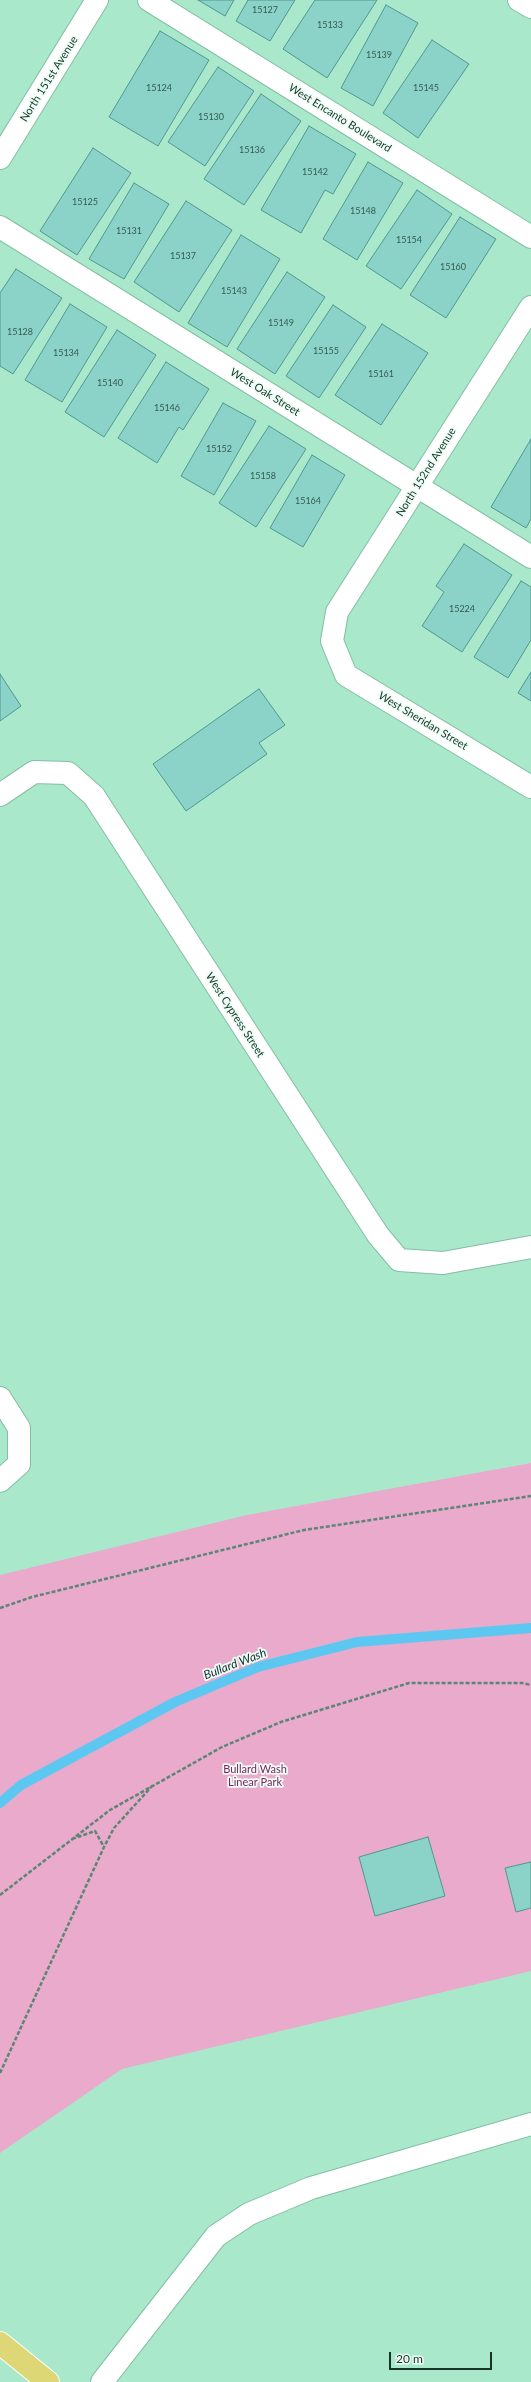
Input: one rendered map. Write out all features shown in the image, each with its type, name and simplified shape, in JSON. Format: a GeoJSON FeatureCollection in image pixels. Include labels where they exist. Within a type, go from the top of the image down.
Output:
{"type":"FeatureCollection","features":[{"type":"Feature","properties":{"kind":"main road"},"geometry":{"type":"LineString","coordinates":[[0,2344],[48,2382]]}},
{"type":"Feature","properties":{"kind":"street","name":"North 151st Avenue"},"geometry":{"type":"LineString","coordinates":[[0,158],[97,0]]}},
{"type":"Feature","properties":{"kind":"street","name":"West Encanto Boulevard"},"geometry":{"type":"LineString","coordinates":[[149,0],[531,237]]}},
{"type":"Feature","properties":{"kind":"street"},"geometry":{"type":"LineString","coordinates":[[519,0],[531,7]]}},
{"type":"Feature","properties":{"kind":"street","name":"West Oak Street"},"geometry":{"type":"LineString","coordinates":[[0,227],[531,557]]}},
{"type":"Feature","properties":{"kind":"street","name":"North 152nd Avenue"},"geometry":{"type":"LineString","coordinates":[[332,641],[338,612],[531,308]]}},
{"type":"Feature","properties":{"kind":"street","name":"West Sheridan Street"},"geometry":{"type":"LineString","coordinates":[[332,641],[346,675],[531,787]]}},
{"type":"Feature","properties":{"kind":"street","name":"West Cypress Street"},"geometry":{"type":"LineString","coordinates":[[0,795],[34,772],[68,773],[94,796],[378,1235],[399,1260],[443,1263],[531,1247]]}},
{"type":"Feature","properties":{"kind":"street"},"geometry":{"type":"LineString","coordinates":[[0,1398],[19,1428],[18,1464],[0,1481]]}},
{"type":"Feature","properties":{"kind":"street"},"geometry":{"type":"LineString","coordinates":[[102,2382],[216,2236],[249,2214],[311,2188],[531,2124]]}},
{"type":"Feature","properties":{"kind":"path"},"geometry":{"type":"LineString","coordinates":[[0,1608],[32,1597],[150,1566],[304,1530],[531,1496]]}},
{"type":"Feature","properties":{"kind":"path"},"geometry":{"type":"LineString","coordinates":[[0,1895],[110,1810],[222,1747],[281,1722],[409,1683],[522,1683],[531,1685]]}},
{"type":"Feature","properties":{"kind":"path"},"geometry":{"type":"LineString","coordinates":[[0,2073],[114,1828],[154,1784]]}},
{"type":"Feature","properties":{"kind":"path"},"geometry":{"type":"LineString","coordinates":[[70,1840],[95,1831],[104,1847]]}},
{"type":"Feature","properties":{"kind":"green space","name":"Bullard Wash Linear Park"},"geometry":{"type":"Polygon","coordinates":[[[531,1463],[531,1971],[122,2069],[0,2153],[0,1575],[247,1515],[531,1463]]]}},
{"type":"Feature","properties":{"kind":"building"},"geometry":{"type":"Polygon","coordinates":[[[198,0],[234,0],[225,16],[198,0]]]}},
{"type":"Feature","properties":{"kind":"building"},"geometry":{"type":"Polygon","coordinates":[[[248,0],[295,0],[270,41],[236,21],[248,0]]]}},
{"type":"Feature","properties":{"kind":"building"},"geometry":{"type":"Polygon","coordinates":[[[315,0],[377,0],[327,78],[283,49],[315,0]]]}},
{"type":"Feature","properties":{"kind":"building"},"geometry":{"type":"Polygon","coordinates":[[[386,5],[418,23],[373,106],[341,88],[386,5]]]}},
{"type":"Feature","properties":{"kind":"building"},"geometry":{"type":"Polygon","coordinates":[[[160,31],[209,60],[158,146],[109,117],[160,31]]]}},
{"type":"Feature","properties":{"kind":"building"},"geometry":{"type":"Polygon","coordinates":[[[432,40],[469,64],[418,138],[383,113],[432,40]]]}},
{"type":"Feature","properties":{"kind":"building"},"geometry":{"type":"Polygon","coordinates":[[[218,67],[254,91],[205,166],[168,142],[218,67]]]}},
{"type":"Feature","properties":{"kind":"building"},"geometry":{"type":"Polygon","coordinates":[[[261,94],[301,121],[244,205],[204,179],[261,94]]]}},
{"type":"Feature","properties":{"kind":"building"},"geometry":{"type":"Polygon","coordinates":[[[309,126],[356,154],[333,194],[325,190],[301,233],[261,210],[309,126]]]}},
{"type":"Feature","properties":{"kind":"building"},"geometry":{"type":"Polygon","coordinates":[[[93,148],[131,173],[77,255],[40,231],[93,148]]]}},
{"type":"Feature","properties":{"kind":"building"},"geometry":{"type":"Polygon","coordinates":[[[368,162],[403,183],[357,260],[323,239],[368,162]]]}},
{"type":"Feature","properties":{"kind":"building"},"geometry":{"type":"Polygon","coordinates":[[[134,183],[169,204],[124,279],[89,259],[134,183]]]}},
{"type":"Feature","properties":{"kind":"building"},"geometry":{"type":"Polygon","coordinates":[[[417,190],[452,214],[401,289],[366,266],[417,190]]]}},
{"type":"Feature","properties":{"kind":"building"},"geometry":{"type":"Polygon","coordinates":[[[186,201],[232,230],[179,312],[134,282],[186,201]]]}},
{"type":"Feature","properties":{"kind":"building"},"geometry":{"type":"Polygon","coordinates":[[[460,217],[496,239],[446,318],[410,295],[460,217]]]}},
{"type":"Feature","properties":{"kind":"building"},"geometry":{"type":"Polygon","coordinates":[[[241,235],[280,259],[227,347],[188,323],[241,235]]]}},
{"type":"Feature","properties":{"kind":"building"},"geometry":{"type":"Polygon","coordinates":[[[16,269],[62,298],[13,374],[0,366],[0,293],[16,269]]]}},
{"type":"Feature","properties":{"kind":"building"},"geometry":{"type":"Polygon","coordinates":[[[287,272],[325,297],[275,374],[237,349],[287,272]]]}},
{"type":"Feature","properties":{"kind":"building"},"geometry":{"type":"Polygon","coordinates":[[[70,304],[107,327],[62,402],[25,380],[70,304]]]}},
{"type":"Feature","properties":{"kind":"building"},"geometry":{"type":"Polygon","coordinates":[[[333,305],[366,327],[319,398],[286,376],[333,305]]]}},
{"type":"Feature","properties":{"kind":"building"},"geometry":{"type":"Polygon","coordinates":[[[382,324],[428,353],[381,425],[335,395],[382,324]]]}},
{"type":"Feature","properties":{"kind":"building"},"geometry":{"type":"Polygon","coordinates":[[[117,330],[156,355],[104,437],[65,412],[117,330]]]}},
{"type":"Feature","properties":{"kind":"building"},"geometry":{"type":"Polygon","coordinates":[[[166,362],[209,389],[183,430],[179,427],[157,463],[118,438],[166,362]]]}},
{"type":"Feature","properties":{"kind":"building"},"geometry":{"type":"Polygon","coordinates":[[[223,403],[256,421],[214,495],[181,476],[223,403]]]}},
{"type":"Feature","properties":{"kind":"building"},"geometry":{"type":"Polygon","coordinates":[[[269,426],[306,449],[256,527],[219,503],[269,426]]]}},
{"type":"Feature","properties":{"kind":"building"},"geometry":{"type":"Polygon","coordinates":[[[531,439],[531,519],[526,528],[491,507],[531,439]]]}},
{"type":"Feature","properties":{"kind":"building"},"geometry":{"type":"Polygon","coordinates":[[[312,455],[345,475],[303,547],[270,528],[312,455]]]}},
{"type":"Feature","properties":{"kind":"building"},"geometry":{"type":"Polygon","coordinates":[[[464,544],[512,575],[462,652],[422,626],[444,592],[436,586],[464,544]]]}},
{"type":"Feature","properties":{"kind":"building"},"geometry":{"type":"Polygon","coordinates":[[[521,581],[531,587],[531,640],[508,678],[474,657],[521,581]]]}},
{"type":"Feature","properties":{"kind":"building"},"geometry":{"type":"Polygon","coordinates":[[[531,672],[531,701],[518,693],[531,672]]]}},
{"type":"Feature","properties":{"kind":"building"},"geometry":{"type":"Polygon","coordinates":[[[0,674],[21,706],[0,721],[0,674]]]}},
{"type":"Feature","properties":{"kind":"building"},"geometry":{"type":"Polygon","coordinates":[[[259,689],[285,725],[259,743],[267,754],[186,811],[153,764],[259,689]]]}},
{"type":"Feature","properties":{"kind":"building"},"geometry":{"type":"Polygon","coordinates":[[[428,1837],[445,1896],[375,1916],[359,1857],[428,1837]]]}},
{"type":"Feature","properties":{"kind":"building"},"geometry":{"type":"Polygon","coordinates":[[[531,1862],[531,1908],[516,1912],[505,1868],[531,1862]]]}},
{"type":"Feature","properties":{"kind":"waterway","name":"Bullard Wash"},"geometry":{"type":"LineString","coordinates":[[0,1803],[21,1785],[175,1702],[258,1667],[357,1642],[531,1628]]}}]}
